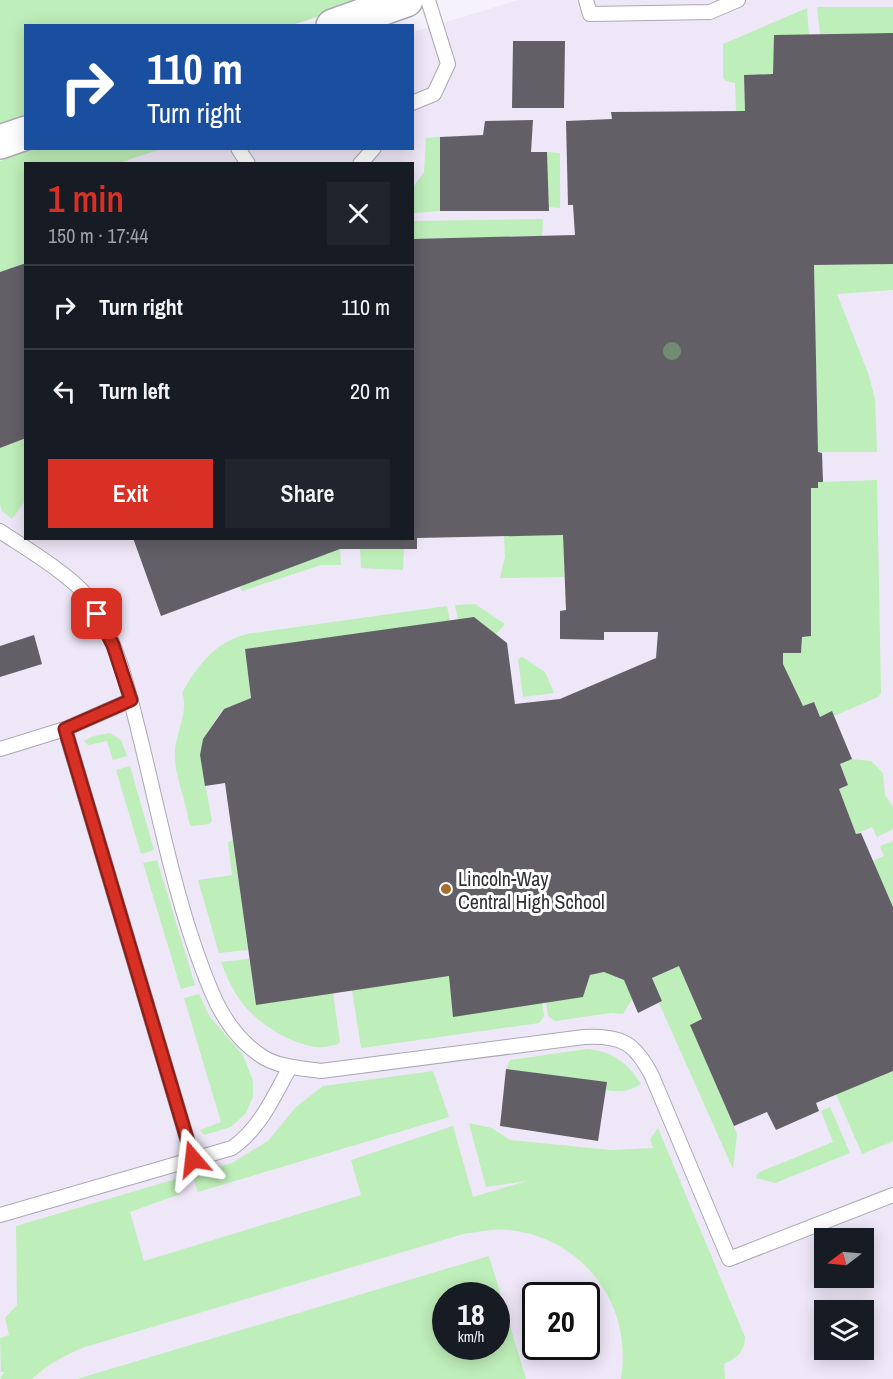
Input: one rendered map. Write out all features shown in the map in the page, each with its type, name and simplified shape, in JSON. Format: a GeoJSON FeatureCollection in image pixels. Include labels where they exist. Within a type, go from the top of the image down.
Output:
{"type":"FeatureCollection","features":[{"type":"Feature","properties":{"kind":"street"},"geometry":{"type":"LineString","coordinates":[[339,24],[406,0]]}},
{"type":"Feature","properties":{"kind":"street"},"geometry":{"type":"LineString","coordinates":[[0,142],[24,134]]}},
{"type":"Feature","properties":{"kind":"lane"},"geometry":{"type":"LineString","coordinates":[[414,102],[434,94],[448,64],[428,0]]}},
{"type":"Feature","properties":{"kind":"lane"},"geometry":{"type":"LineString","coordinates":[[586,0],[590,14],[710,12],[738,0]]}},
{"type":"Feature","properties":{"kind":"lane"},"geometry":{"type":"LineString","coordinates":[[362,162],[372,150]]}},
{"type":"Feature","properties":{"kind":"lane"},"geometry":{"type":"LineString","coordinates":[[0,531],[56,569],[89,599],[113,645],[131,700],[186,921],[210,991],[232,1030],[261,1056],[290,1067],[321,1071],[584,1036],[610,1037],[624,1041],[636,1049],[652,1076],[729,1259],[893,1195]]}},
{"type":"Feature","properties":{"kind":"lane"},"geometry":{"type":"LineString","coordinates":[[0,749],[65,729],[131,700]]}},
{"type":"Feature","properties":{"kind":"lane"},"geometry":{"type":"LineString","coordinates":[[65,729],[193,1159]]}},
{"type":"Feature","properties":{"kind":"lane"},"geometry":{"type":"LineString","coordinates":[[0,1215],[232,1148],[245,1139],[267,1109],[290,1067]]}},
{"type":"Feature","properties":{"kind":"shaded area","name":"Lincoln-Way Central High School"},"geometry":{"type":"Polygon","coordinates":[[[518,0],[893,0],[893,1379],[0,1379],[0,174],[24,163],[24,540],[414,540],[414,162],[25,162],[51,150],[414,150],[414,32],[518,0]]]}},
{"type":"Feature","properties":{"kind":"green space"},"geometry":{"type":"Polygon","coordinates":[[[0,0],[371,0],[295,24],[24,24],[24,117],[0,126],[0,0]]]}},
{"type":"Feature","properties":{"kind":"green space"},"geometry":{"type":"Polygon","coordinates":[[[817,7],[893,7],[893,33],[820,34],[817,7]]]}},
{"type":"Feature","properties":{"kind":"green space"},"geometry":{"type":"Polygon","coordinates":[[[807,8],[809,35],[774,36],[773,74],[744,75],[745,111],[736,111],[735,83],[723,78],[723,44],[807,8]]]}},
{"type":"Feature","properties":{"kind":"green space"},"geometry":{"type":"Polygon","coordinates":[[[440,137],[440,211],[414,213],[414,186],[424,172],[426,138],[440,137]]]}},
{"type":"Feature","properties":{"kind":"green space"},"geometry":{"type":"Polygon","coordinates":[[[28,150],[158,150],[122,162],[24,162],[24,263],[0,272],[0,161],[28,150]]]}},
{"type":"Feature","properties":{"kind":"green space"},"geometry":{"type":"Polygon","coordinates":[[[547,152],[560,153],[560,208],[549,207],[547,152]]]}},
{"type":"Feature","properties":{"kind":"green space"},"geometry":{"type":"Polygon","coordinates":[[[543,219],[542,236],[414,239],[414,221],[543,219]]]}},
{"type":"Feature","properties":{"kind":"green space"},"geometry":{"type":"Polygon","coordinates":[[[893,264],[893,290],[837,294],[868,373],[875,399],[877,452],[818,452],[814,265],[893,264]]]}},
{"type":"Feature","properties":{"kind":"green space"},"geometry":{"type":"Polygon","coordinates":[[[24,438],[24,502],[12,519],[2,511],[0,504],[0,448],[24,438]]]}},
{"type":"Feature","properties":{"kind":"green space"},"geometry":{"type":"Polygon","coordinates":[[[877,480],[881,693],[878,697],[834,716],[820,717],[814,702],[803,706],[783,664],[783,653],[801,653],[802,637],[811,635],[811,488],[818,488],[818,482],[877,480]]]}},
{"type":"Feature","properties":{"kind":"green space"},"geometry":{"type":"Polygon","coordinates":[[[563,535],[564,577],[500,578],[505,557],[504,536],[563,535]]]}},
{"type":"Feature","properties":{"kind":"green space"},"geometry":{"type":"Polygon","coordinates":[[[340,549],[341,565],[321,565],[242,591],[240,586],[340,549]]]}},
{"type":"Feature","properties":{"kind":"green space"},"geometry":{"type":"Polygon","coordinates":[[[360,549],[404,549],[403,570],[361,568],[360,549]]]}},
{"type":"Feature","properties":{"kind":"green space"},"geometry":{"type":"Polygon","coordinates":[[[475,604],[505,624],[496,634],[458,620],[455,605],[475,604]]]}},
{"type":"Feature","properties":{"kind":"green space"},"geometry":{"type":"Polygon","coordinates":[[[447,606],[450,621],[245,649],[251,698],[223,709],[203,739],[200,755],[212,821],[209,824],[192,826],[189,823],[178,777],[175,749],[184,706],[182,693],[208,656],[226,643],[247,634],[447,606]]]}},
{"type":"Feature","properties":{"kind":"green space"},"geometry":{"type":"Polygon","coordinates":[[[522,657],[545,672],[554,693],[523,697],[518,659],[522,657]]]}},
{"type":"Feature","properties":{"kind":"green space"},"geometry":{"type":"Polygon","coordinates":[[[110,733],[121,740],[127,756],[113,760],[107,741],[88,745],[84,741],[93,736],[110,733]]]}},
{"type":"Feature","properties":{"kind":"green space"},"geometry":{"type":"Polygon","coordinates":[[[852,759],[871,761],[883,773],[885,795],[893,807],[893,829],[877,837],[872,827],[856,834],[839,789],[848,785],[840,764],[852,759]]]}},
{"type":"Feature","properties":{"kind":"green space"},"geometry":{"type":"Polygon","coordinates":[[[130,766],[154,850],[141,854],[116,770],[130,766]]]}},
{"type":"Feature","properties":{"kind":"green space"},"geometry":{"type":"Polygon","coordinates":[[[233,840],[248,950],[219,953],[198,880],[232,875],[228,842],[233,840]]]}},
{"type":"Feature","properties":{"kind":"green space"},"geometry":{"type":"Polygon","coordinates":[[[893,841],[893,907],[873,861],[884,856],[880,846],[893,841]]]}},
{"type":"Feature","properties":{"kind":"green space"},"geometry":{"type":"Polygon","coordinates":[[[157,860],[195,985],[181,989],[143,863],[157,860]]]}},
{"type":"Feature","properties":{"kind":"green space"},"geometry":{"type":"Polygon","coordinates":[[[249,959],[256,1005],[333,993],[340,1042],[323,1047],[305,1045],[275,1032],[257,1019],[236,994],[221,962],[249,959]]]}},
{"type":"Feature","properties":{"kind":"green space"},"geometry":{"type":"Polygon","coordinates":[[[679,966],[702,1019],[691,1025],[737,1134],[733,1169],[659,1003],[662,1001],[652,978],[679,966]]]}},
{"type":"Feature","properties":{"kind":"green space"},"geometry":{"type":"Polygon","coordinates":[[[604,972],[624,980],[632,999],[623,1014],[611,1013],[555,1021],[548,1016],[546,1002],[583,997],[590,975],[604,972]]]}},
{"type":"Feature","properties":{"kind":"green space"},"geometry":{"type":"Polygon","coordinates":[[[449,976],[542,1002],[544,1016],[539,1023],[361,1047],[352,990],[449,976]]]}},
{"type":"Feature","properties":{"kind":"green space"},"geometry":{"type":"Polygon","coordinates":[[[199,994],[210,1017],[243,1055],[253,1081],[253,1096],[246,1113],[231,1127],[204,1135],[200,1130],[221,1122],[184,998],[199,994]]]}},
{"type":"Feature","properties":{"kind":"green space"},"geometry":{"type":"Polygon","coordinates":[[[587,1049],[612,1055],[631,1070],[641,1084],[628,1090],[610,1091],[605,1090],[606,1082],[506,1069],[510,1060],[587,1049]]]}},
{"type":"Feature","properties":{"kind":"green space"},"geometry":{"type":"Polygon","coordinates":[[[433,1071],[449,1117],[198,1192],[192,1174],[232,1163],[268,1141],[296,1107],[323,1086],[433,1071]]]}},
{"type":"Feature","properties":{"kind":"green space"},"geometry":{"type":"Polygon","coordinates":[[[893,1071],[893,1141],[862,1154],[836,1094],[893,1071]]]}},
{"type":"Feature","properties":{"kind":"green space"},"geometry":{"type":"Polygon","coordinates":[[[830,1107],[850,1153],[775,1183],[756,1178],[757,1174],[762,1171],[833,1142],[821,1111],[830,1107]]]}},
{"type":"Feature","properties":{"kind":"green space"},"geometry":{"type":"Polygon","coordinates":[[[469,1123],[492,1128],[510,1140],[611,1150],[653,1148],[650,1139],[658,1128],[745,1337],[739,1354],[724,1364],[725,1379],[621,1379],[623,1352],[619,1326],[611,1301],[600,1282],[581,1261],[560,1246],[536,1236],[509,1230],[486,1230],[463,1234],[85,1347],[57,1360],[32,1379],[0,1379],[4,1372],[1,1372],[0,1338],[9,1335],[5,1318],[17,1305],[16,1226],[176,1179],[180,1194],[130,1212],[144,1261],[361,1195],[351,1160],[453,1126],[473,1197],[527,1181],[486,1187],[469,1123]]]}},
{"type":"Feature","properties":{"kind":"green space"},"geometry":{"type":"Polygon","coordinates":[[[489,1256],[497,1282],[432,1282],[432,1360],[510,1360],[510,1326],[526,1379],[77,1379],[489,1256]]]}},
{"type":"Feature","properties":{"kind":"building","name":"Lincoln-Way Central High School"},"geometry":{"type":"Polygon","coordinates":[[[893,33],[893,264],[814,265],[818,452],[822,453],[823,482],[818,482],[818,488],[811,488],[811,636],[802,637],[801,653],[783,653],[783,664],[803,706],[814,702],[820,717],[832,711],[852,759],[840,764],[848,785],[839,789],[856,834],[861,833],[893,907],[893,1071],[816,1103],[819,1111],[776,1130],[767,1112],[734,1126],[690,1025],[702,1019],[679,966],[652,978],[662,1001],[638,1013],[624,980],[604,972],[590,975],[583,997],[453,1017],[449,976],[256,1005],[225,783],[205,786],[200,755],[203,739],[224,709],[251,698],[245,649],[474,617],[507,643],[515,704],[560,699],[656,658],[658,632],[604,632],[604,640],[560,639],[560,611],[566,610],[563,535],[417,538],[417,549],[340,549],[161,616],[134,540],[414,540],[414,239],[575,235],[573,205],[568,205],[566,121],[612,119],[611,112],[745,111],[744,75],[773,74],[774,35],[893,33]]]}},
{"type":"Feature","properties":{"kind":"building"},"geometry":{"type":"Polygon","coordinates":[[[513,41],[565,41],[564,108],[512,108],[513,41]]]}},
{"type":"Feature","properties":{"kind":"building"},"geometry":{"type":"Polygon","coordinates":[[[533,120],[531,152],[547,152],[549,211],[440,211],[440,137],[483,135],[485,121],[533,120]]]}},
{"type":"Feature","properties":{"kind":"building"},"geometry":{"type":"Polygon","coordinates":[[[24,264],[24,439],[0,448],[0,272],[24,264]]]}},
{"type":"Feature","properties":{"kind":"building"},"geometry":{"type":"Polygon","coordinates":[[[34,635],[42,664],[0,677],[0,646],[34,635]]]}},
{"type":"Feature","properties":{"kind":"building"},"geometry":{"type":"Polygon","coordinates":[[[506,1069],[607,1082],[598,1141],[500,1126],[506,1069]]]}},
{"type":"Feature","properties":{"kind":"place","name":"Lincoln-Way Central High School"},"geometry":{"type":"Point","coordinates":[446,889]}},
{"type":"Feature","properties":{"kind":"route"},"geometry":{"type":"LineString","coordinates":[[97,614],[113,645],[131,700],[65,729],[193,1159]]}}]}
